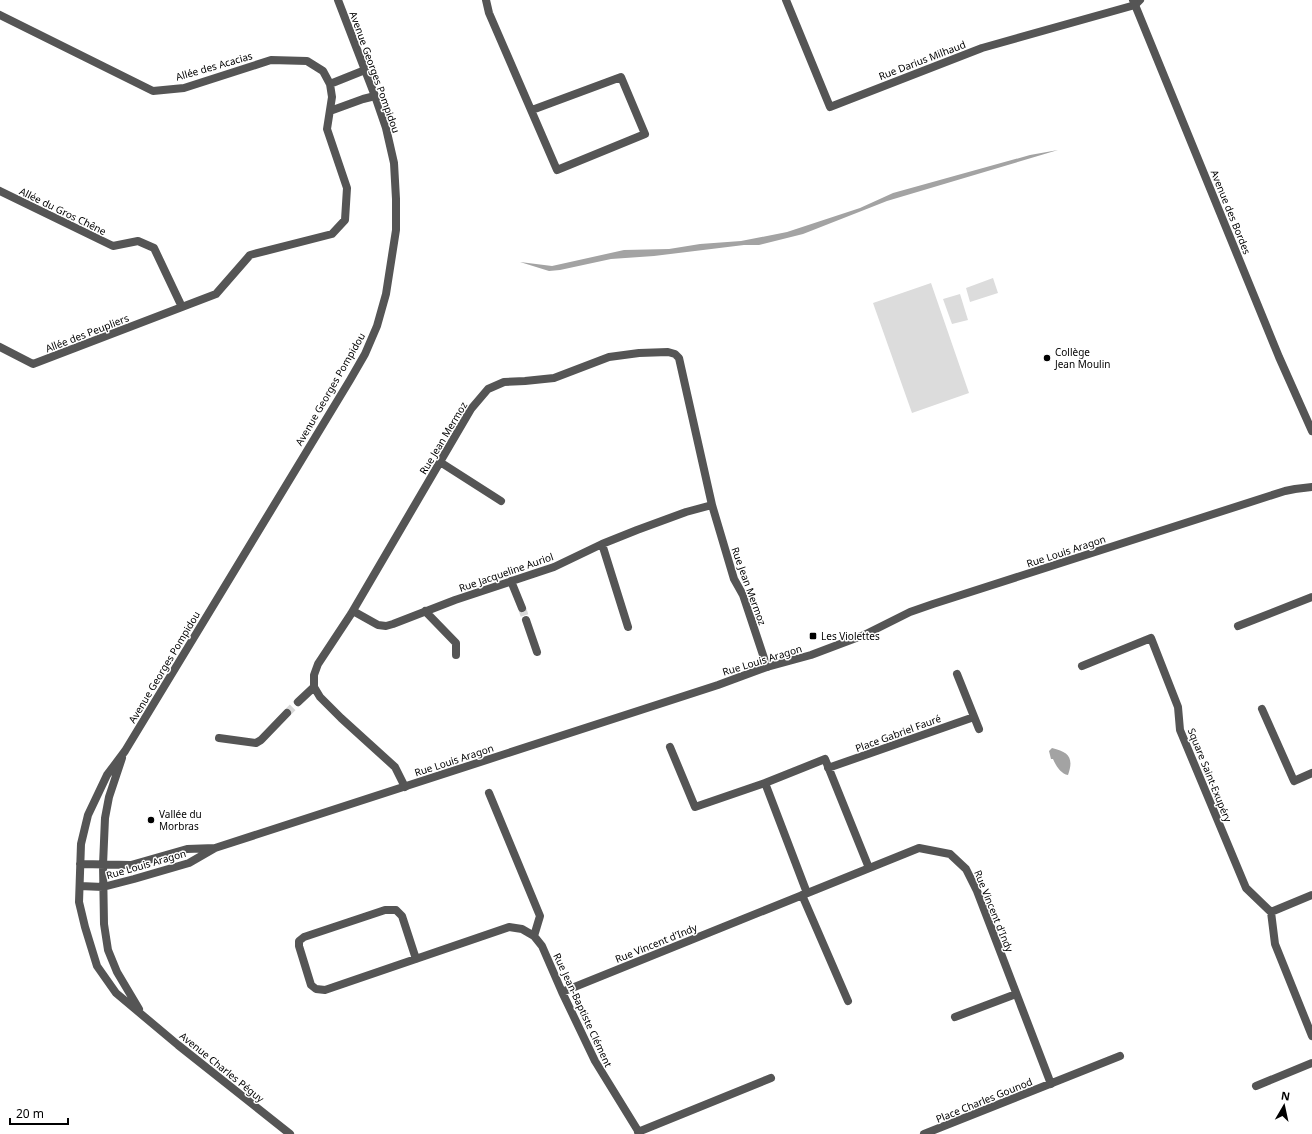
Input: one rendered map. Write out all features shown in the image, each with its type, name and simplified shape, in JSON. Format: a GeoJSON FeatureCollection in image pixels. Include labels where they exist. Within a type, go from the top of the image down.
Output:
{"type":"FeatureCollection","features":[{"type":"Feature","properties":{"kind":"street","name":"Avenue Georges Pompidou"},"geometry":{"type":"LineString","coordinates":[[80,864],[81,844],[88,814],[107,775],[125,751],[361,360],[377,326],[386,294],[396,230],[394,163],[386,128],[338,0]]}},
{"type":"Feature","properties":{"kind":"street"},"geometry":{"type":"LineString","coordinates":[[486,0],[489,13],[558,170],[645,134],[621,77],[532,110]]}},
{"type":"Feature","properties":{"kind":"street","name":"Rue Darius Milhaud"},"geometry":{"type":"LineString","coordinates":[[786,0],[830,107],[982,48],[1136,2]]}},
{"type":"Feature","properties":{"kind":"street","name":"Avenue des Bordes"},"geometry":{"type":"LineString","coordinates":[[1136,2],[1279,357],[1312,431]]}},
{"type":"Feature","properties":{"kind":"street","name":"Allée des Acacias"},"geometry":{"type":"LineString","coordinates":[[0,15],[153,91],[184,88],[271,60],[307,61],[323,71],[330,84]]}},
{"type":"Feature","properties":{"kind":"street"},"geometry":{"type":"LineString","coordinates":[[182,307],[216,294],[250,255],[332,234],[345,220],[347,188],[327,129],[332,97],[330,84],[364,70]]}},
{"type":"Feature","properties":{"kind":"street"},"geometry":{"type":"LineString","coordinates":[[330,111],[362,99],[375,96]]}},
{"type":"Feature","properties":{"kind":"street","name":"Allée du Gros Chêne"},"geometry":{"type":"LineString","coordinates":[[0,191],[113,246],[138,241],[154,248],[182,307]]}},
{"type":"Feature","properties":{"kind":"street","name":"Allée des Peupliers"},"geometry":{"type":"LineString","coordinates":[[0,347],[33,364],[182,307]]}},
{"type":"Feature","properties":{"kind":"street","name":"Rue Jean Mermoz"},"geometry":{"type":"LineString","coordinates":[[314,687],[314,675],[318,664],[353,611],[471,409],[488,389],[504,382],[554,378],[609,357],[639,353],[668,352],[679,358],[712,505],[734,579],[743,595],[767,667]]}},
{"type":"Feature","properties":{"kind":"street"},"geometry":{"type":"LineString","coordinates":[[440,462],[501,500]]}},
{"type":"Feature","properties":{"kind":"street","name":"Rue Louis Aragon"},"geometry":{"type":"LineString","coordinates":[[80,886],[103,887],[134,880],[189,863],[215,848],[718,685],[767,667],[811,655],[864,635],[910,612],[933,604],[1286,491],[1312,487]]}},
{"type":"Feature","properties":{"kind":"street","name":"Rue Jacqueline Auriol"},"geometry":{"type":"LineString","coordinates":[[353,611],[382,626],[394,624],[425,611],[554,567],[602,544],[686,512],[712,505]]}},
{"type":"Feature","properties":{"kind":"street"},"geometry":{"type":"LineString","coordinates":[[602,544],[628,627]]}},
{"type":"Feature","properties":{"kind":"street"},"geometry":{"type":"LineString","coordinates":[[511,581],[522,608]]}},
{"type":"Feature","properties":{"kind":"street"},"geometry":{"type":"LineString","coordinates":[[1238,626],[1312,597]]}},
{"type":"Feature","properties":{"kind":"street"},"geometry":{"type":"LineString","coordinates":[[425,611],[456,643],[456,655]]}},
{"type":"Feature","properties":{"kind":"street"},"geometry":{"type":"LineString","coordinates":[[526,620],[537,652]]}},
{"type":"Feature","properties":{"kind":"street","name":"Square Saint-Exupéry"},"geometry":{"type":"LineString","coordinates":[[1082,666],[1151,638],[1178,707],[1180,730],[1246,888],[1271,912]]}},
{"type":"Feature","properties":{"kind":"street"},"geometry":{"type":"LineString","coordinates":[[957,674],[979,729]]}},
{"type":"Feature","properties":{"kind":"street"},"geometry":{"type":"LineString","coordinates":[[298,702],[314,687],[320,697],[341,718],[395,767],[405,787]]}},
{"type":"Feature","properties":{"kind":"street"},"geometry":{"type":"LineString","coordinates":[[1262,708],[1294,781],[1312,773]]}},
{"type":"Feature","properties":{"kind":"street"},"geometry":{"type":"LineString","coordinates":[[219,738],[256,743],[261,740],[287,713]]}},
{"type":"Feature","properties":{"kind":"street","name":"Place Gabriel Fauré"},"geometry":{"type":"LineString","coordinates":[[828,768],[974,717]]}},
{"type":"Feature","properties":{"kind":"street"},"geometry":{"type":"LineString","coordinates":[[670,747],[695,807],[765,783],[825,759],[869,868]]}},
{"type":"Feature","properties":{"kind":"street","name":"Avenue Georges Pompidou"},"geometry":{"type":"LineString","coordinates":[[103,865],[104,818],[109,797],[125,751]]}},
{"type":"Feature","properties":{"kind":"street"},"geometry":{"type":"LineString","coordinates":[[765,783],[804,894],[848,1001]]}},
{"type":"Feature","properties":{"kind":"street"},"geometry":{"type":"LineString","coordinates":[[416,959],[402,916],[396,910],[386,910],[304,937],[299,941],[299,946],[311,985],[316,989],[324,990],[416,959],[510,927],[522,929],[534,936],[540,916],[489,793]]}},
{"type":"Feature","properties":{"kind":"street","name":"Rue Louis Aragon"},"geometry":{"type":"LineString","coordinates":[[80,864],[131,865],[187,849],[215,848]]}},
{"type":"Feature","properties":{"kind":"street","name":"Rue Vincent d'Indy"},"geometry":{"type":"LineString","coordinates":[[562,992],[919,848],[950,854],[966,869],[977,891],[1016,994]]}},
{"type":"Feature","properties":{"kind":"street","name":"Avenue Charles Péguy"},"geometry":{"type":"LineString","coordinates":[[80,864],[79,902],[85,927],[97,966],[116,993],[178,1045],[290,1134]]}},
{"type":"Feature","properties":{"kind":"street","name":"Avenue Charles Péguy"},"geometry":{"type":"LineString","coordinates":[[103,865],[104,924],[108,950],[117,972],[142,1014]]}},
{"type":"Feature","properties":{"kind":"street"},"geometry":{"type":"LineString","coordinates":[[1312,895],[1271,912],[1275,944],[1312,1036]]}},
{"type":"Feature","properties":{"kind":"street","name":"Rue Jean-Baptiste Clément"},"geometry":{"type":"LineString","coordinates":[[534,936],[542,946],[595,1061],[639,1133]]}},
{"type":"Feature","properties":{"kind":"street"},"geometry":{"type":"LineString","coordinates":[[955,1017],[1016,994],[1051,1084]]}},
{"type":"Feature","properties":{"kind":"street","name":"Place Charles Gounod"},"geometry":{"type":"LineString","coordinates":[[924,1134],[1120,1056]]}},
{"type":"Feature","properties":{"kind":"street"},"geometry":{"type":"LineString","coordinates":[[1256,1086],[1312,1063]]}},
{"type":"Feature","properties":{"kind":"street"},"geometry":{"type":"LineString","coordinates":[[639,1133],[771,1078]]}},
{"type":"Feature","properties":{"kind":"shaded area"},"geometry":{"type":"Polygon","coordinates":[[[1058,150],[887,201],[803,234],[759,245],[744,245],[654,256],[611,259],[549,271],[520,262],[552,266],[624,250],[669,249],[700,244],[741,241],[787,232],[860,208],[893,193],[1030,155],[1058,150]]]}},
{"type":"Feature","properties":{"kind":"shaded area"},"geometry":{"type":"Polygon","coordinates":[[[993,278],[998,293],[970,302],[966,288],[993,278]]]}},
{"type":"Feature","properties":{"kind":"shaded area"},"geometry":{"type":"Polygon","coordinates":[[[931,283],[969,393],[912,413],[873,303],[931,283]]]}},
{"type":"Feature","properties":{"kind":"shaded area"},"geometry":{"type":"Polygon","coordinates":[[[960,294],[968,320],[952,324],[943,299],[960,294]]]}},
{"type":"Feature","properties":{"kind":"shaded area"},"geometry":{"type":"Polygon","coordinates":[[[1052,748],[1063,752],[1069,757],[1070,769],[1068,775],[1061,771],[1053,759],[1051,759],[1049,751],[1052,748]]]}},
{"type":"Feature","properties":{"kind":"tunnel"},"geometry":{"type":"LineString","coordinates":[[522,608],[526,620]]}},
{"type":"Feature","properties":{"kind":"tunnel"},"geometry":{"type":"LineString","coordinates":[[287,713],[298,702]]}},
{"type":"Feature","properties":{"kind":"place","name":"Collège Jean Moulin"},"geometry":{"type":"Point","coordinates":[1047,358]}},
{"type":"Feature","properties":{"kind":"place","name":"Les Violettes"},"geometry":{"type":"Point","coordinates":[813,636]}},
{"type":"Feature","properties":{"kind":"place","name":"Vallée du Morbras"},"geometry":{"type":"Point","coordinates":[151,820]}}]}
